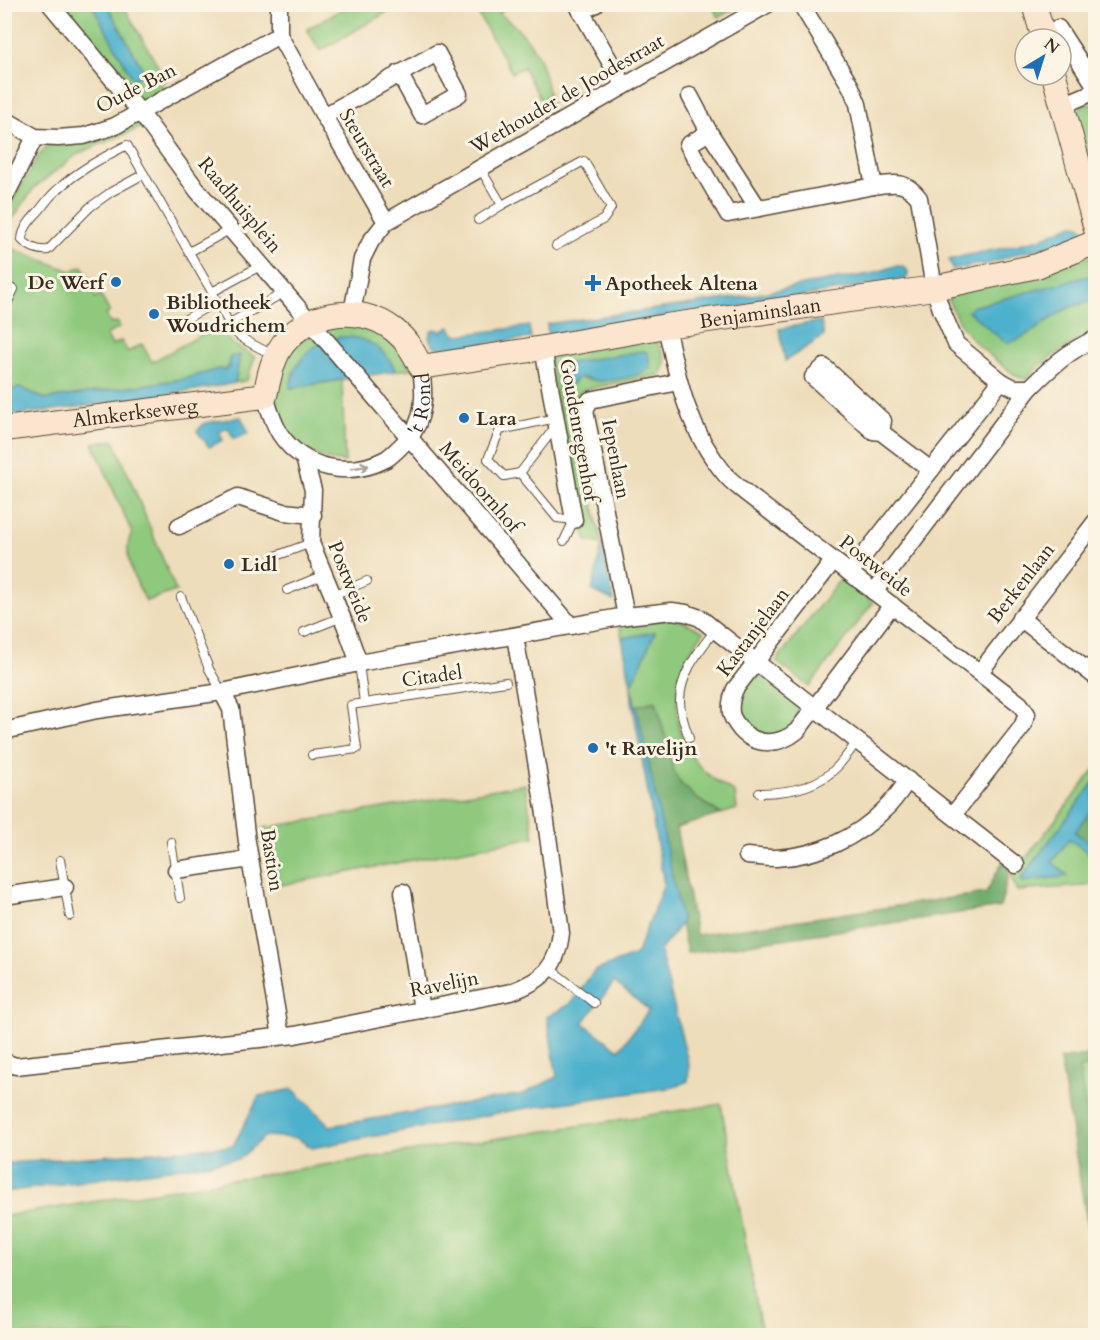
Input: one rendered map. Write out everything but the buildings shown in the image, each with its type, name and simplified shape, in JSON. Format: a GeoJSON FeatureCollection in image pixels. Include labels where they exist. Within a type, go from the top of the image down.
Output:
{"type":"FeatureCollection","features":[{"type":"Feature","properties":{"kind":"street","name":"Raadhuisplein"},"geometry":{"type":"LineString","coordinates":[[50,4],[140,112],[198,190],[316,327]]}},
{"type":"Feature","properties":{"kind":"street","name":"Steurstraat"},"geometry":{"type":"LineString","coordinates":[[279,4],[279,34],[386,222]]}},
{"type":"Feature","properties":{"kind":"street","name":"Wethouder de Joodestraat"},"geometry":{"type":"LineString","coordinates":[[386,222],[768,4]]}},
{"type":"Feature","properties":{"kind":"street"},"geometry":{"type":"LineString","coordinates":[[801,4],[851,87],[858,104],[874,186]]}},
{"type":"Feature","properties":{"kind":"street"},"geometry":{"type":"LineString","coordinates":[[1034,4],[1047,27]]}},
{"type":"Feature","properties":{"kind":"street"},"geometry":{"type":"LineString","coordinates":[[584,7],[624,86]]}},
{"type":"Feature","properties":{"kind":"street","name":"Oude Ban"},"geometry":{"type":"LineString","coordinates":[[4,120],[36,137],[84,136],[115,126],[279,34]]}},
{"type":"Feature","properties":{"kind":"street"},"geometry":{"type":"LineString","coordinates":[[1063,105],[1095,89],[1073,61]]}},
{"type":"Feature","properties":{"kind":"street"},"geometry":{"type":"LineString","coordinates":[[324,116],[399,73]]}},
{"type":"Feature","properties":{"kind":"street"},"geometry":{"type":"LineString","coordinates":[[1058,87],[1095,229]]}},
{"type":"Feature","properties":{"kind":"street"},"geometry":{"type":"LineString","coordinates":[[690,96],[709,132],[758,208]]}},
{"type":"Feature","properties":{"kind":"street"},"geometry":{"type":"LineString","coordinates":[[709,132],[688,145],[728,213],[874,186],[898,183],[912,189],[919,198],[934,288],[956,344],[1001,381],[1014,388],[1030,388]]}},
{"type":"Feature","properties":{"kind":"street"},"geometry":{"type":"LineString","coordinates":[[4,199],[36,137]]}},
{"type":"Feature","properties":{"kind":"street"},"geometry":{"type":"LineString","coordinates":[[352,313],[362,259],[371,241],[386,222]]}},
{"type":"Feature","properties":{"kind":"street","name":"Benjaminslaan"},"geometry":{"type":"LineString","coordinates":[[421,367],[543,344],[934,288],[1037,266],[1095,242]]}},
{"type":"Feature","properties":{"kind":"street","name":"'t Rond"},"geometry":{"type":"LineString","coordinates":[[352,313],[375,318],[394,330],[410,346],[421,367],[425,393],[420,418],[410,438],[388,458],[364,468],[338,470],[321,466],[294,451],[280,434],[265,396],[270,371],[276,356],[292,334],[316,327],[330,315],[352,313]]}},
{"type":"Feature","properties":{"kind":"street","name":"Postweide"},"geometry":{"type":"LineString","coordinates":[[666,326],[678,382],[690,416],[704,445],[725,475],[980,672],[1020,704],[1027,714],[1022,727],[953,815]]}},
{"type":"Feature","properties":{"kind":"street","name":"Meidoornhof"},"geometry":{"type":"LineString","coordinates":[[316,327],[571,626]]}},
{"type":"Feature","properties":{"kind":"street"},"geometry":{"type":"LineString","coordinates":[[874,592],[1030,388],[1066,356],[1095,339]]}},
{"type":"Feature","properties":{"kind":"street","name":"Goudenregenhof"},"geometry":{"type":"LineString","coordinates":[[543,344],[574,520]]}},
{"type":"Feature","properties":{"kind":"street"},"geometry":{"type":"LineString","coordinates":[[850,573],[1001,381]]}},
{"type":"Feature","properties":{"kind":"street","name":"Iepenlaan"},"geometry":{"type":"LineString","coordinates":[[626,616],[585,411],[590,400],[678,382]]}},
{"type":"Feature","properties":{"kind":"street","name":"Almkerkseweg"},"geometry":{"type":"LineString","coordinates":[[4,429],[265,396]]}},
{"type":"Feature","properties":{"kind":"street"},"geometry":{"type":"LineString","coordinates":[[881,432],[931,469],[964,474]]}},
{"type":"Feature","properties":{"kind":"street","name":"Postweide"},"geometry":{"type":"LineString","coordinates":[[304,458],[313,490],[311,543],[359,663]]}},
{"type":"Feature","properties":{"kind":"street"},"geometry":{"type":"LineString","coordinates":[[931,469],[945,499]]}},
{"type":"Feature","properties":{"kind":"street"},"geometry":{"type":"LineString","coordinates":[[178,526],[238,497],[284,512],[313,515]]}},
{"type":"Feature","properties":{"kind":"street","name":"Berkenlaan"},"geometry":{"type":"LineString","coordinates":[[980,672],[1095,521]]}},
{"type":"Feature","properties":{"kind":"street","name":"Kastanjelaan"},"geometry":{"type":"LineString","coordinates":[[834,560],[735,689],[731,713],[737,726],[746,735],[761,742],[783,741],[797,731],[892,605]]}},
{"type":"Feature","properties":{"kind":"street"},"geometry":{"type":"LineString","coordinates":[[4,731],[97,710],[222,692],[359,663],[626,616],[686,613],[700,618],[716,630],[1016,865]]}},
{"type":"Feature","properties":{"kind":"street"},"geometry":{"type":"LineString","coordinates":[[1020,618],[1095,677]]}},
{"type":"Feature","properties":{"kind":"street","name":"Ravelijn"},"geometry":{"type":"LineString","coordinates":[[4,1062],[16,1065],[295,1035],[511,992],[540,978],[555,958],[560,945],[561,933],[545,814],[515,636]]}},
{"type":"Feature","properties":{"kind":"street","name":"Bastion"},"geometry":{"type":"LineString","coordinates":[[222,692],[231,709],[250,859],[281,1036]]}},
{"type":"Feature","properties":{"kind":"street"},"geometry":{"type":"LineString","coordinates":[[747,856],[775,858],[810,854],[829,847],[867,826],[886,808],[908,780]]}},
{"type":"Feature","properties":{"kind":"street"},"geometry":{"type":"LineString","coordinates":[[176,870],[250,859]]}},
{"type":"Feature","properties":{"kind":"street"},"geometry":{"type":"LineString","coordinates":[[4,896],[65,887]]}},
{"type":"Feature","properties":{"kind":"street"},"geometry":{"type":"LineString","coordinates":[[403,892],[422,1010]]}},
{"type":"Feature","properties":{"kind":"lane"},"geometry":{"type":"LineString","coordinates":[[144,174],[111,192],[90,207],[48,250],[42,251],[22,240],[22,233],[56,191],[98,160],[127,145],[144,174],[212,292],[218,301],[230,323],[237,334],[276,356]]}},
{"type":"Feature","properties":{"kind":"lane"},"geometry":{"type":"LineString","coordinates":[[478,220],[584,161],[611,208],[604,219],[556,246]]}},
{"type":"Feature","properties":{"kind":"lane"},"geometry":{"type":"LineString","coordinates":[[480,168],[502,205]]}},
{"type":"Feature","properties":{"kind":"lane"},"geometry":{"type":"LineString","coordinates":[[189,252],[231,229]]}},
{"type":"Feature","properties":{"kind":"lane"},"geometry":{"type":"LineString","coordinates":[[212,292],[262,265]]}},
{"type":"Feature","properties":{"kind":"lane"},"geometry":{"type":"LineString","coordinates":[[4,310],[14,289]]}},
{"type":"Feature","properties":{"kind":"lane"},"geometry":{"type":"LineString","coordinates":[[230,323],[286,292]]}},
{"type":"Feature","properties":{"kind":"lane"},"geometry":{"type":"LineString","coordinates":[[177,324],[218,301]]}},
{"type":"Feature","properties":{"kind":"lane"},"geometry":{"type":"LineString","coordinates":[[556,422],[520,473],[504,476],[488,459],[500,430],[556,422]]}},
{"type":"Feature","properties":{"kind":"lane"},"geometry":{"type":"LineString","coordinates":[[520,473],[557,518],[574,520],[564,541]]}},
{"type":"Feature","properties":{"kind":"lane"},"geometry":{"type":"LineString","coordinates":[[273,557],[311,543]]}},
{"type":"Feature","properties":{"kind":"lane"},"geometry":{"type":"LineString","coordinates":[[287,590],[324,575]]}},
{"type":"Feature","properties":{"kind":"lane"},"geometry":{"type":"LineString","coordinates":[[333,595],[367,580]]}},
{"type":"Feature","properties":{"kind":"lane"},"geometry":{"type":"LineString","coordinates":[[181,597],[209,669],[222,692]]}},
{"type":"Feature","properties":{"kind":"lane"},"geometry":{"type":"LineString","coordinates":[[304,632],[342,617]]}},
{"type":"Feature","properties":{"kind":"lane"},"geometry":{"type":"LineString","coordinates":[[689,738],[680,700],[683,681],[691,662],[716,630]]}},
{"type":"Feature","properties":{"kind":"lane"},"geometry":{"type":"LineString","coordinates":[[312,755],[357,748],[351,705],[364,703],[359,663]]}},
{"type":"Feature","properties":{"kind":"lane","name":"Citadel"},"geometry":{"type":"LineString","coordinates":[[364,703],[506,682]]}},
{"type":"Feature","properties":{"kind":"lane"},"geometry":{"type":"LineString","coordinates":[[759,793],[778,793],[813,784],[837,768],[858,740]]}},
{"type":"Feature","properties":{"kind":"lane"},"geometry":{"type":"LineString","coordinates":[[171,842],[180,898]]}},
{"type":"Feature","properties":{"kind":"lane"},"geometry":{"type":"LineString","coordinates":[[60,860],[70,916]]}},
{"type":"Feature","properties":{"kind":"lane"},"geometry":{"type":"LineString","coordinates":[[549,968],[594,1003]]}},
{"type":"Feature","properties":{"kind":"green space"},"geometry":{"type":"Polygon","coordinates":[[[53,5],[92,5],[134,79],[143,70],[107,5],[123,5],[166,80],[160,84],[163,88],[135,104],[53,5]]]}},
{"type":"Feature","properties":{"kind":"green space"},"geometry":{"type":"Polygon","coordinates":[[[349,5],[399,5],[320,51],[307,29],[349,5]]]}},
{"type":"Feature","properties":{"kind":"green space"},"geometry":{"type":"Polygon","coordinates":[[[473,5],[509,5],[499,13],[518,29],[534,48],[543,70],[552,111],[548,113],[523,67],[512,73],[473,5]]]}},
{"type":"Feature","properties":{"kind":"green space"},"geometry":{"type":"Polygon","coordinates":[[[711,5],[734,5],[736,8],[719,17],[711,5]]]}},
{"type":"Feature","properties":{"kind":"green space"},"geometry":{"type":"Polygon","coordinates":[[[1087,104],[1095,105],[1095,174],[1086,152],[1076,113],[1087,104]]]}},
{"type":"Feature","properties":{"kind":"green space"},"geometry":{"type":"Polygon","coordinates":[[[136,121],[142,127],[79,153],[34,188],[5,230],[5,216],[11,203],[38,157],[48,145],[136,121]]]}},
{"type":"Feature","properties":{"kind":"green space"},"geometry":{"type":"Polygon","coordinates":[[[5,246],[71,271],[82,266],[94,284],[90,287],[95,298],[100,295],[110,312],[106,315],[111,324],[117,322],[120,327],[106,335],[112,345],[121,341],[128,352],[142,344],[152,362],[219,325],[233,344],[255,357],[247,380],[235,383],[240,355],[225,370],[219,369],[184,379],[47,399],[22,388],[5,397],[5,246]]]}},
{"type":"Feature","properties":{"kind":"green space"},"geometry":{"type":"Polygon","coordinates":[[[1095,255],[1095,281],[1088,276],[1036,329],[1053,316],[1095,299],[1095,332],[1041,364],[1027,379],[1018,377],[981,348],[965,331],[950,304],[949,293],[1095,255]]]}},
{"type":"Feature","properties":{"kind":"green space"},"geometry":{"type":"Polygon","coordinates":[[[357,323],[391,339],[411,369],[396,371],[376,347],[363,340],[347,337],[293,372],[291,388],[342,380],[345,462],[326,459],[308,451],[293,439],[282,423],[275,396],[289,350],[319,327],[357,323]]]}},
{"type":"Feature","properties":{"kind":"green space"},"geometry":{"type":"Polygon","coordinates":[[[653,339],[664,357],[663,371],[659,375],[582,390],[572,407],[602,544],[587,541],[576,507],[549,357],[653,339]],[[644,351],[565,365],[567,387],[578,378],[593,380],[644,351]]]}},
{"type":"Feature","properties":{"kind":"green space"},"geometry":{"type":"Polygon","coordinates":[[[114,440],[176,591],[146,601],[134,577],[129,559],[129,541],[132,533],[93,443],[114,440]]]}},
{"type":"Feature","properties":{"kind":"green space"},"geometry":{"type":"Polygon","coordinates":[[[841,578],[873,603],[809,687],[776,661],[841,578]]]}},
{"type":"Feature","properties":{"kind":"green space"},"geometry":{"type":"Polygon","coordinates":[[[674,618],[704,632],[693,647],[679,682],[678,719],[682,736],[690,753],[701,768],[735,793],[737,809],[721,814],[697,799],[681,784],[674,773],[656,701],[635,706],[631,686],[655,632],[622,638],[619,625],[674,618]]]}},
{"type":"Feature","properties":{"kind":"green space"},"geometry":{"type":"Polygon","coordinates":[[[755,668],[809,710],[782,737],[749,732],[737,711],[741,687],[755,668]]]}},
{"type":"Feature","properties":{"kind":"green space"},"geometry":{"type":"Polygon","coordinates":[[[656,701],[674,773],[681,784],[697,799],[721,814],[676,828],[696,935],[986,893],[1004,859],[1011,865],[1000,907],[687,953],[636,706],[656,701]]]}},
{"type":"Feature","properties":{"kind":"green space"},"geometry":{"type":"Polygon","coordinates":[[[1095,769],[1095,781],[1021,879],[1067,876],[1052,862],[1069,839],[1095,857],[1095,885],[1017,891],[1011,877],[1095,769]]]}},
{"type":"Feature","properties":{"kind":"green space"},"geometry":{"type":"Polygon","coordinates":[[[525,784],[534,837],[270,887],[263,828],[525,784]]]}},
{"type":"Feature","properties":{"kind":"green space"},"geometry":{"type":"Polygon","coordinates":[[[1092,808],[1095,811],[1095,847],[1074,832],[1092,808]]]}},
{"type":"Feature","properties":{"kind":"green space"},"geometry":{"type":"Polygon","coordinates":[[[1095,1054],[1095,1065],[1079,1068],[1095,1168],[1095,1246],[1091,1247],[1060,1059],[1095,1054]]]}},
{"type":"Feature","properties":{"kind":"green space"},"geometry":{"type":"Polygon","coordinates":[[[1095,1065],[1095,1168],[1079,1068],[1095,1065]]]}},
{"type":"Feature","properties":{"kind":"green space"},"geometry":{"type":"Polygon","coordinates":[[[721,1104],[762,1335],[5,1335],[5,1216],[721,1104]]]}},
{"type":"Feature","properties":{"kind":"water"},"geometry":{"type":"Polygon","coordinates":[[[92,5],[107,5],[143,70],[142,75],[133,79],[92,5]]]}},
{"type":"Feature","properties":{"kind":"water"},"geometry":{"type":"Polygon","coordinates":[[[1068,226],[1082,227],[1084,234],[1080,238],[1019,253],[988,264],[952,269],[949,260],[1040,239],[1068,226]]]}},
{"type":"Feature","properties":{"kind":"water"},"geometry":{"type":"Polygon","coordinates":[[[895,266],[903,266],[906,269],[908,273],[906,279],[548,335],[547,324],[743,297],[871,274],[895,266]]]}},
{"type":"Feature","properties":{"kind":"water"},"geometry":{"type":"Polygon","coordinates":[[[1088,276],[1095,281],[1094,300],[1064,310],[1029,333],[1012,341],[1005,342],[968,311],[972,307],[1088,276]]]}},
{"type":"Feature","properties":{"kind":"water"},"geometry":{"type":"Polygon","coordinates":[[[821,321],[824,336],[785,361],[779,329],[821,321]]]}},
{"type":"Feature","properties":{"kind":"water"},"geometry":{"type":"Polygon","coordinates":[[[529,326],[531,338],[442,349],[433,345],[429,337],[434,329],[442,331],[450,327],[454,334],[460,335],[529,326]]]}},
{"type":"Feature","properties":{"kind":"water"},"geometry":{"type":"Polygon","coordinates":[[[339,337],[357,338],[373,345],[386,356],[396,371],[290,388],[296,369],[306,354],[321,343],[339,337]]]}},
{"type":"Feature","properties":{"kind":"water"},"geometry":{"type":"Polygon","coordinates":[[[644,351],[648,353],[650,368],[645,371],[611,380],[598,381],[579,378],[567,388],[563,370],[569,363],[644,351]]]}},
{"type":"Feature","properties":{"kind":"water"},"geometry":{"type":"Polygon","coordinates":[[[240,355],[235,383],[178,393],[5,416],[5,398],[14,389],[20,387],[48,399],[184,379],[219,369],[225,370],[229,367],[230,357],[240,355]]]}},
{"type":"Feature","properties":{"kind":"water"},"geometry":{"type":"Polygon","coordinates":[[[241,417],[249,433],[234,439],[228,428],[219,432],[223,440],[209,447],[197,431],[205,423],[241,417]]]}},
{"type":"Feature","properties":{"kind":"water"},"geometry":{"type":"Polygon","coordinates":[[[602,544],[614,601],[592,590],[602,544]]]}},
{"type":"Feature","properties":{"kind":"water"},"geometry":{"type":"Polygon","coordinates":[[[655,632],[631,687],[622,638],[655,632]]]}},
{"type":"Feature","properties":{"kind":"water"},"geometry":{"type":"Polygon","coordinates":[[[631,687],[682,922],[660,951],[689,1066],[688,1081],[674,1087],[520,1109],[312,1148],[297,1138],[265,1136],[239,1159],[5,1192],[4,1148],[8,1163],[233,1146],[259,1096],[293,1089],[330,1126],[523,1094],[557,1077],[547,1017],[570,1004],[594,971],[636,955],[664,884],[631,687]],[[614,982],[583,1023],[619,1050],[649,1010],[614,982]]]}},
{"type":"Feature","properties":{"kind":"water"},"geometry":{"type":"Polygon","coordinates":[[[1095,781],[1095,811],[1092,809],[1075,832],[1095,847],[1095,857],[1069,839],[1052,862],[1068,876],[1022,882],[1022,877],[1095,781]]]}},
{"type":"Feature","properties":{"kind":"place","name":"De Werf"},"geometry":{"type":"Point","coordinates":[116,282]}},
{"type":"Feature","properties":{"kind":"place","name":"Apotheek Altena"},"geometry":{"type":"Point","coordinates":[593,283]}},
{"type":"Feature","properties":{"kind":"place","name":"Bibliotheek Woudrichem"},"geometry":{"type":"Point","coordinates":[154,314]}},
{"type":"Feature","properties":{"kind":"place","name":"Lara"},"geometry":{"type":"Point","coordinates":[464,418]}},
{"type":"Feature","properties":{"kind":"place","name":"Lidl"},"geometry":{"type":"Point","coordinates":[229,564]}},
{"type":"Feature","properties":{"kind":"place","name":"'t Ravelijn"},"geometry":{"type":"Point","coordinates":[593,748]}}]}
